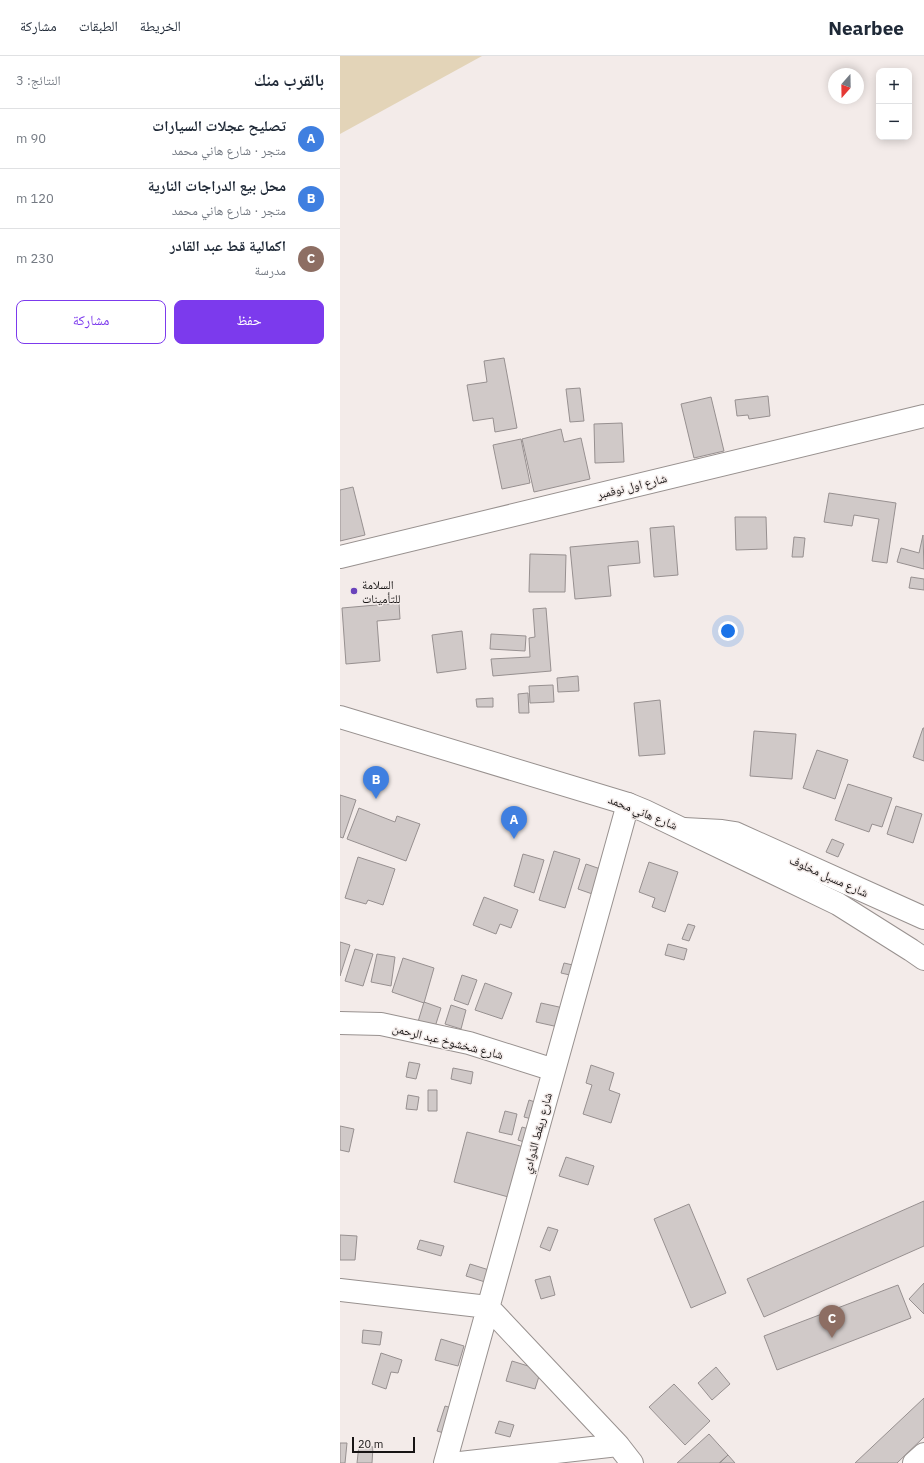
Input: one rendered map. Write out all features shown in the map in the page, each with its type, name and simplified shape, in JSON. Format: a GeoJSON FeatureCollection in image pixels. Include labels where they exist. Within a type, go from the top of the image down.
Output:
{"type":"FeatureCollection","features":[{"type":"Feature","properties":{"kind":"street","name":"شارع اول نوفمبر"},"geometry":{"type":"LineString","coordinates":[[340,557],[924,416]]}},
{"type":"Feature","properties":{"kind":"street","name":"شارع هاني محمد"},"geometry":{"type":"LineString","coordinates":[[340,716],[628,804],[645,811],[838,904],[924,959]]}},
{"type":"Feature","properties":{"kind":"street","name":"شارع ريقط الذوادي"},"geometry":{"type":"LineString","coordinates":[[445,1463],[628,804]]}},
{"type":"Feature","properties":{"kind":"street","name":"شارع مسبل مخلوف"},"geometry":{"type":"LineString","coordinates":[[684,829],[722,830],[735,833],[924,918]]}},
{"type":"Feature","properties":{"kind":"street","name":"شارع شخشوخ عبد الرحمن"},"geometry":{"type":"LineString","coordinates":[[340,1023],[380,1024],[469,1044],[554,1070]]}},
{"type":"Feature","properties":{"kind":"street"},"geometry":{"type":"LineString","coordinates":[[340,1290],[488,1307],[618,1445],[632,1463]]}},
{"type":"Feature","properties":{"kind":"street"},"geometry":{"type":"LineString","coordinates":[[460,1463],[618,1445]]}},
{"type":"Feature","properties":{"kind":"street"},"geometry":{"type":"LineString","coordinates":[[914,1463],[924,1454]]}},
{"type":"Feature","properties":{"kind":"shaded area"},"geometry":{"type":"Polygon","coordinates":[[[340,56],[482,56],[340,134],[340,56]]]}},
{"type":"Feature","properties":{"kind":"building"},"geometry":{"type":"Polygon","coordinates":[[[504,358],[517,428],[495,432],[493,418],[473,421],[467,385],[487,382],[484,361],[504,358]]]}},
{"type":"Feature","properties":{"kind":"building"},"geometry":{"type":"Polygon","coordinates":[[[580,388],[584,421],[570,422],[566,389],[580,388]]]}},
{"type":"Feature","properties":{"kind":"building"},"geometry":{"type":"Polygon","coordinates":[[[768,396],[770,416],[749,419],[748,415],[737,416],[735,400],[768,396]]]}},
{"type":"Feature","properties":{"kind":"building"},"geometry":{"type":"Polygon","coordinates":[[[711,397],[724,451],[694,458],[681,404],[711,397]]]}},
{"type":"Feature","properties":{"kind":"building"},"geometry":{"type":"Polygon","coordinates":[[[622,423],[624,462],[595,463],[594,424],[622,423]]]}},
{"type":"Feature","properties":{"kind":"building"},"geometry":{"type":"Polygon","coordinates":[[[561,429],[564,442],[581,438],[590,479],[534,492],[522,439],[561,429]]]}},
{"type":"Feature","properties":{"kind":"building"},"geometry":{"type":"Polygon","coordinates":[[[521,439],[530,483],[502,489],[493,445],[521,439]]]}},
{"type":"Feature","properties":{"kind":"building"},"geometry":{"type":"Polygon","coordinates":[[[353,487],[365,535],[340,541],[340,490],[353,487]]]}},
{"type":"Feature","properties":{"kind":"building"},"geometry":{"type":"Polygon","coordinates":[[[829,493],[896,503],[887,563],[872,561],[879,519],[854,515],[852,526],[824,522],[829,493]]]}},
{"type":"Feature","properties":{"kind":"building"},"geometry":{"type":"Polygon","coordinates":[[[735,517],[766,517],[767,549],[736,550],[735,517]]]}},
{"type":"Feature","properties":{"kind":"building"},"geometry":{"type":"Polygon","coordinates":[[[674,526],[678,575],[654,577],[650,528],[674,526]]]}},
{"type":"Feature","properties":{"kind":"building"},"geometry":{"type":"Polygon","coordinates":[[[923,535],[924,569],[897,562],[901,548],[919,553],[923,535]]]}},
{"type":"Feature","properties":{"kind":"building"},"geometry":{"type":"Polygon","coordinates":[[[794,537],[805,538],[803,557],[792,557],[794,537]]]}},
{"type":"Feature","properties":{"kind":"building"},"geometry":{"type":"Polygon","coordinates":[[[638,541],[640,563],[608,566],[611,596],[575,599],[570,547],[638,541]]]}},
{"type":"Feature","properties":{"kind":"building"},"geometry":{"type":"Polygon","coordinates":[[[530,554],[566,555],[565,592],[529,592],[530,554]]]}},
{"type":"Feature","properties":{"kind":"building"},"geometry":{"type":"Polygon","coordinates":[[[911,577],[924,579],[924,590],[909,588],[911,577]]]}},
{"type":"Feature","properties":{"kind":"building"},"geometry":{"type":"Polygon","coordinates":[[[399,603],[400,619],[377,621],[380,661],[346,664],[342,608],[399,603]]]}},
{"type":"Feature","properties":{"kind":"building"},"geometry":{"type":"Polygon","coordinates":[[[546,608],[551,671],[493,676],[491,659],[530,657],[529,638],[535,637],[533,609],[546,608]]]}},
{"type":"Feature","properties":{"kind":"building"},"geometry":{"type":"Polygon","coordinates":[[[462,631],[466,669],[437,673],[432,635],[462,631]]]}},
{"type":"Feature","properties":{"kind":"building"},"geometry":{"type":"Polygon","coordinates":[[[491,634],[526,636],[525,651],[490,649],[491,634]]]}},
{"type":"Feature","properties":{"kind":"building"},"geometry":{"type":"Polygon","coordinates":[[[578,676],[579,691],[558,692],[557,678],[578,676]]]}},
{"type":"Feature","properties":{"kind":"building"},"geometry":{"type":"Polygon","coordinates":[[[553,685],[554,702],[530,703],[529,686],[553,685]]]}},
{"type":"Feature","properties":{"kind":"building"},"geometry":{"type":"Polygon","coordinates":[[[528,693],[529,713],[519,713],[518,694],[528,693]]]}},
{"type":"Feature","properties":{"kind":"building"},"geometry":{"type":"Polygon","coordinates":[[[493,698],[493,707],[477,707],[476,699],[493,698]]]}},
{"type":"Feature","properties":{"kind":"building"},"geometry":{"type":"Polygon","coordinates":[[[660,700],[665,754],[639,756],[634,703],[660,700]]]}},
{"type":"Feature","properties":{"kind":"building"},"geometry":{"type":"Polygon","coordinates":[[[924,728],[924,761],[913,757],[924,728]]]}},
{"type":"Feature","properties":{"kind":"building"},"geometry":{"type":"Polygon","coordinates":[[[754,731],[796,734],[792,779],[750,776],[754,731]]]}},
{"type":"Feature","properties":{"kind":"building"},"geometry":{"type":"Polygon","coordinates":[[[817,750],[848,760],[835,799],[803,788],[817,750]]]}},
{"type":"Feature","properties":{"kind":"building"},"geometry":{"type":"Polygon","coordinates":[[[848,784],[892,798],[882,827],[872,824],[869,832],[835,820],[848,784]]]}},
{"type":"Feature","properties":{"kind":"building"},"geometry":{"type":"Polygon","coordinates":[[[340,795],[356,800],[343,838],[340,837],[340,795]]]}},
{"type":"Feature","properties":{"kind":"building"},"geometry":{"type":"Polygon","coordinates":[[[896,806],[922,814],[913,843],[887,834],[896,806]]]}},
{"type":"Feature","properties":{"kind":"building"},"geometry":{"type":"Polygon","coordinates":[[[359,808],[395,822],[397,816],[420,824],[406,861],[347,839],[359,808]]]}},
{"type":"Feature","properties":{"kind":"building"},"geometry":{"type":"Polygon","coordinates":[[[832,839],[844,844],[838,857],[826,852],[832,839]]]}},
{"type":"Feature","properties":{"kind":"building"},"geometry":{"type":"Polygon","coordinates":[[[554,851],[580,859],[565,908],[539,900],[554,851]]]}},
{"type":"Feature","properties":{"kind":"building"},"geometry":{"type":"Polygon","coordinates":[[[523,854],[544,860],[534,893],[514,886],[523,854]]]}},
{"type":"Feature","properties":{"kind":"building"},"geometry":{"type":"Polygon","coordinates":[[[358,857],[395,869],[383,905],[368,900],[366,904],[345,898],[358,857]]]}},
{"type":"Feature","properties":{"kind":"building"},"geometry":{"type":"Polygon","coordinates":[[[649,862],[678,872],[665,912],[652,907],[655,898],[639,892],[649,862]]]}},
{"type":"Feature","properties":{"kind":"building"},"geometry":{"type":"Polygon","coordinates":[[[586,864],[609,872],[601,897],[578,889],[586,864]]]}},
{"type":"Feature","properties":{"kind":"building"},"geometry":{"type":"Polygon","coordinates":[[[484,897],[518,910],[511,928],[500,924],[496,934],[473,925],[484,897]]]}},
{"type":"Feature","properties":{"kind":"building"},"geometry":{"type":"Polygon","coordinates":[[[688,924],[695,926],[689,941],[682,939],[688,924]]]}},
{"type":"Feature","properties":{"kind":"building"},"geometry":{"type":"Polygon","coordinates":[[[340,942],[350,945],[340,976],[340,942]]]}},
{"type":"Feature","properties":{"kind":"building"},"geometry":{"type":"Polygon","coordinates":[[[668,944],[687,949],[684,960],[665,955],[668,944]]]}},
{"type":"Feature","properties":{"kind":"building"},"geometry":{"type":"Polygon","coordinates":[[[355,949],[373,954],[363,986],[345,981],[355,949]]]}},
{"type":"Feature","properties":{"kind":"building"},"geometry":{"type":"Polygon","coordinates":[[[377,954],[395,957],[391,986],[371,982],[377,954]]]}},
{"type":"Feature","properties":{"kind":"building"},"geometry":{"type":"Polygon","coordinates":[[[403,958],[434,968],[424,1003],[392,992],[403,958]]]}},
{"type":"Feature","properties":{"kind":"building"},"geometry":{"type":"Polygon","coordinates":[[[564,963],[586,968],[583,978],[561,973],[564,963]]]}},
{"type":"Feature","properties":{"kind":"building"},"geometry":{"type":"Polygon","coordinates":[[[462,975],[477,980],[468,1005],[454,1000],[462,975]]]}},
{"type":"Feature","properties":{"kind":"building"},"geometry":{"type":"Polygon","coordinates":[[[485,983],[512,993],[502,1019],[475,1010],[485,983]]]}},
{"type":"Feature","properties":{"kind":"building"},"geometry":{"type":"Polygon","coordinates":[[[424,1002],[441,1008],[434,1030],[417,1025],[424,1002]]]}},
{"type":"Feature","properties":{"kind":"building"},"geometry":{"type":"Polygon","coordinates":[[[541,1003],[568,1009],[563,1028],[536,1022],[541,1003]]]}},
{"type":"Feature","properties":{"kind":"building"},"geometry":{"type":"Polygon","coordinates":[[[451,1005],[466,1010],[461,1029],[445,1024],[451,1005]]]}},
{"type":"Feature","properties":{"kind":"building"},"geometry":{"type":"Polygon","coordinates":[[[409,1062],[420,1064],[416,1079],[406,1077],[409,1062]]]}},
{"type":"Feature","properties":{"kind":"building"},"geometry":{"type":"Polygon","coordinates":[[[591,1065],[614,1073],[609,1090],[620,1094],[611,1123],[583,1114],[592,1085],[586,1083],[591,1065]]]}},
{"type":"Feature","properties":{"kind":"building"},"geometry":{"type":"Polygon","coordinates":[[[453,1068],[473,1072],[471,1084],[451,1079],[453,1068]]]}},
{"type":"Feature","properties":{"kind":"building"},"geometry":{"type":"Polygon","coordinates":[[[428,1090],[437,1090],[437,1111],[428,1111],[428,1090]]]}},
{"type":"Feature","properties":{"kind":"building"},"geometry":{"type":"Polygon","coordinates":[[[408,1095],[419,1097],[417,1110],[406,1109],[408,1095]]]}},
{"type":"Feature","properties":{"kind":"building"},"geometry":{"type":"Polygon","coordinates":[[[529,1100],[535,1102],[543,1122],[524,1117],[529,1100]]]}},
{"type":"Feature","properties":{"kind":"building"},"geometry":{"type":"Polygon","coordinates":[[[505,1111],[517,1114],[512,1135],[499,1132],[505,1111]]]}},
{"type":"Feature","properties":{"kind":"building"},"geometry":{"type":"Polygon","coordinates":[[[340,1126],[354,1129],[349,1152],[340,1150],[340,1126]]]}},
{"type":"Feature","properties":{"kind":"building"},"geometry":{"type":"Polygon","coordinates":[[[522,1127],[542,1133],[539,1147],[518,1140],[522,1127]]]}},
{"type":"Feature","properties":{"kind":"building"},"geometry":{"type":"Polygon","coordinates":[[[467,1132],[539,1151],[512,1198],[454,1182],[467,1132]]]}},
{"type":"Feature","properties":{"kind":"building"},"geometry":{"type":"Polygon","coordinates":[[[566,1157],[594,1166],[588,1185],[559,1176],[566,1157]]]}},
{"type":"Feature","properties":{"kind":"building"},"geometry":{"type":"Polygon","coordinates":[[[924,1201],[924,1246],[764,1317],[747,1279],[924,1201]]]}},
{"type":"Feature","properties":{"kind":"building"},"geometry":{"type":"Polygon","coordinates":[[[689,1204],[726,1293],[691,1308],[654,1219],[689,1204]]]}},
{"type":"Feature","properties":{"kind":"building"},"geometry":{"type":"Polygon","coordinates":[[[548,1227],[558,1230],[550,1251],[540,1247],[548,1227]]]}},
{"type":"Feature","properties":{"kind":"building"},"geometry":{"type":"Polygon","coordinates":[[[340,1235],[357,1236],[355,1260],[340,1260],[340,1235]]]}},
{"type":"Feature","properties":{"kind":"building"},"geometry":{"type":"Polygon","coordinates":[[[420,1240],[444,1246],[441,1256],[417,1249],[420,1240]]]}},
{"type":"Feature","properties":{"kind":"building"},"geometry":{"type":"Polygon","coordinates":[[[470,1264],[505,1275],[501,1287],[466,1276],[470,1264]]]}},
{"type":"Feature","properties":{"kind":"building"},"geometry":{"type":"Polygon","coordinates":[[[550,1276],[555,1295],[541,1299],[535,1280],[550,1276]]]}},
{"type":"Feature","properties":{"kind":"building"},"geometry":{"type":"Polygon","coordinates":[[[924,1283],[924,1314],[909,1299],[924,1283]]]}},
{"type":"Feature","properties":{"kind":"building"},"geometry":{"type":"Polygon","coordinates":[[[898,1285],[911,1318],[777,1370],[764,1336],[898,1285]]]}},
{"type":"Feature","properties":{"kind":"building"},"geometry":{"type":"Polygon","coordinates":[[[363,1330],[382,1332],[380,1345],[362,1343],[363,1330]]]}},
{"type":"Feature","properties":{"kind":"building"},"geometry":{"type":"Polygon","coordinates":[[[441,1339],[464,1346],[458,1366],[435,1360],[441,1339]]]}},
{"type":"Feature","properties":{"kind":"building"},"geometry":{"type":"Polygon","coordinates":[[[381,1353],[402,1360],[398,1373],[391,1372],[386,1389],[372,1384],[381,1353]]]}},
{"type":"Feature","properties":{"kind":"building"},"geometry":{"type":"Polygon","coordinates":[[[512,1361],[541,1370],[535,1389],[506,1381],[512,1361]]]}},
{"type":"Feature","properties":{"kind":"building"},"geometry":{"type":"Polygon","coordinates":[[[716,1367],[730,1384],[712,1400],[698,1383],[716,1367]]]}},
{"type":"Feature","properties":{"kind":"building"},"geometry":{"type":"Polygon","coordinates":[[[674,1384],[710,1421],[685,1445],[649,1407],[674,1384]]]}},
{"type":"Feature","properties":{"kind":"building"},"geometry":{"type":"Polygon","coordinates":[[[924,1398],[924,1437],[897,1463],[855,1463],[924,1398]]]}},
{"type":"Feature","properties":{"kind":"building"},"geometry":{"type":"Polygon","coordinates":[[[445,1406],[462,1411],[454,1436],[437,1431],[445,1406]]]}},
{"type":"Feature","properties":{"kind":"building"},"geometry":{"type":"Polygon","coordinates":[[[499,1421],[514,1425],[510,1437],[495,1433],[499,1421]]]}},
{"type":"Feature","properties":{"kind":"building"},"geometry":{"type":"Polygon","coordinates":[[[709,1434],[728,1455],[719,1463],[677,1463],[709,1434]]]}},
{"type":"Feature","properties":{"kind":"building"},"geometry":{"type":"Polygon","coordinates":[[[340,1443],[347,1443],[345,1463],[340,1463],[340,1443]]]}},
{"type":"Feature","properties":{"kind":"building"},"geometry":{"type":"Polygon","coordinates":[[[359,1445],[373,1447],[372,1463],[357,1463],[359,1445]]]}},
{"type":"Feature","properties":{"kind":"building"},"geometry":{"type":"Polygon","coordinates":[[[728,1455],[735,1463],[720,1463],[728,1455]]]}},
{"type":"Feature","properties":{"kind":"place","name":"السلامة للتأمينات"},"geometry":{"type":"Point","coordinates":[354,591]}},
{"type":"Feature","properties":{"kind":"place","name":"محل بيع الدراجات النارية"},"geometry":{"type":"Point","coordinates":[376,799]}},
{"type":"Feature","properties":{"kind":"place","name":"تصليح عجلات السيارات"},"geometry":{"type":"Point","coordinates":[514,839]}},
{"type":"Feature","properties":{"kind":"place","name":"اكمالية قط عبد القادر"},"geometry":{"type":"Point","coordinates":[832,1338]}}]}
